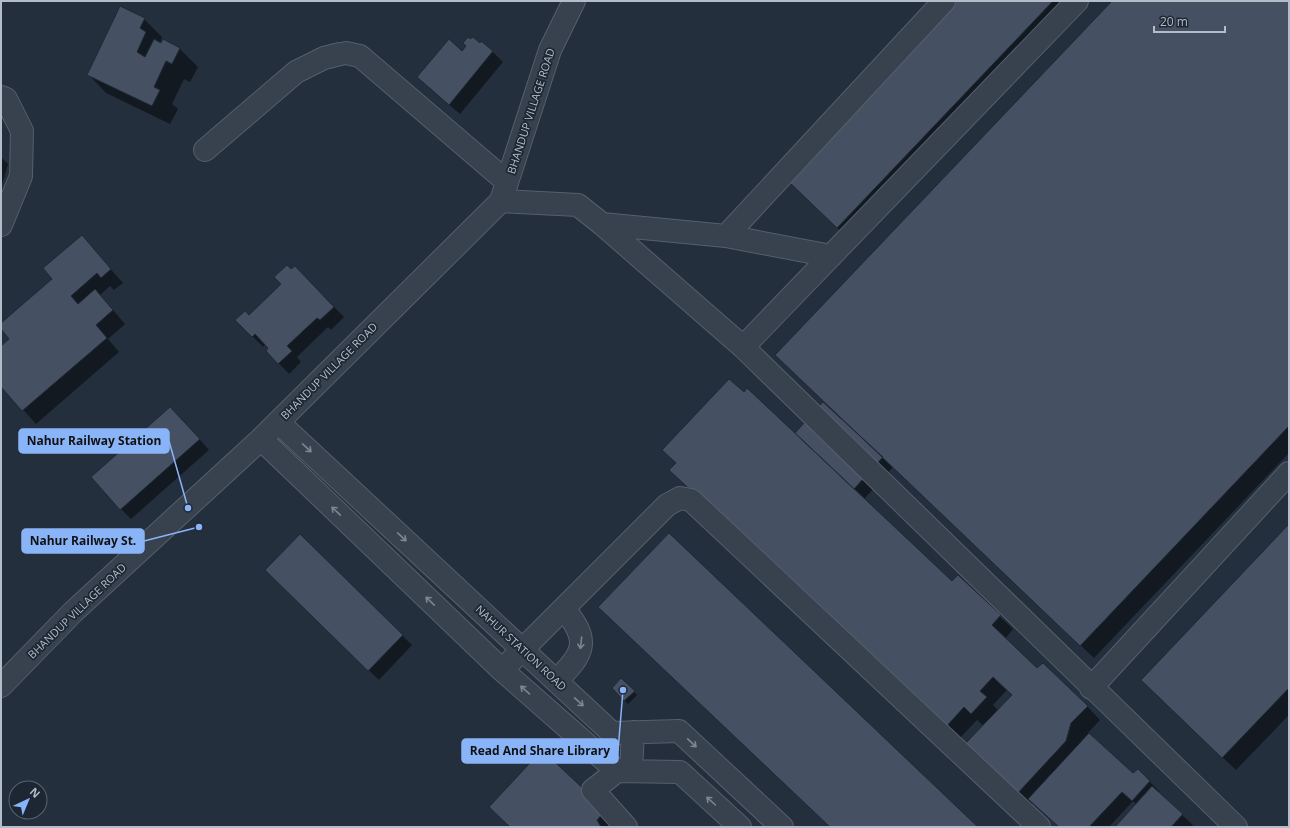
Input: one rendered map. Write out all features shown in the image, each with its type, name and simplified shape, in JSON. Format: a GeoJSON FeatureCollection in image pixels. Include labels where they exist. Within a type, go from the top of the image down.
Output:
{"type":"FeatureCollection","features":[{"type":"Feature","properties":{"kind":"street","name":"BHANDUP VILLAGE ROAD"},"geometry":{"type":"LineString","coordinates":[[1,686],[73,612],[261,439],[504,192],[550,50],[574,1]]}},
{"type":"Feature","properties":{"kind":"street"},"geometry":{"type":"LineString","coordinates":[[726,236],[944,1]]}},
{"type":"Feature","properties":{"kind":"street"},"geometry":{"type":"LineString","coordinates":[[743,347],[1077,1]]}},
{"type":"Feature","properties":{"kind":"street"},"geometry":{"type":"LineString","coordinates":[[205,150],[296,72],[324,58],[343,54],[360,56],[504,192],[578,206],[602,224],[743,347],[1091,688],[1236,827]]}},
{"type":"Feature","properties":{"kind":"street"},"geometry":{"type":"LineString","coordinates":[[1,97],[6,99],[22,131],[21,176],[1,225]]}},
{"type":"Feature","properties":{"kind":"street"},"geometry":{"type":"LineString","coordinates":[[602,224],[726,236],[831,256]]}},
{"type":"Feature","properties":{"kind":"street","name":"NAHUR STATION ROAD"},"geometry":{"type":"LineString","coordinates":[[278,422],[556,682],[612,732],[679,731],[782,827]]}},
{"type":"Feature","properties":{"kind":"street"},"geometry":{"type":"LineString","coordinates":[[261,439],[502,670],[624,771]]}},
{"type":"Feature","properties":{"kind":"street"},"geometry":{"type":"LineString","coordinates":[[1091,688],[1289,473]]}},
{"type":"Feature","properties":{"kind":"street"},"geometry":{"type":"LineString","coordinates":[[502,670],[667,505],[680,498],[691,500],[1039,827]]}},
{"type":"Feature","properties":{"kind":"street"},"geometry":{"type":"LineString","coordinates":[[556,682],[572,666],[580,654],[582,636],[574,621],[564,609]]}},
{"type":"Feature","properties":{"kind":"street"},"geometry":{"type":"LineString","coordinates":[[624,771],[633,732]]}},
{"type":"Feature","properties":{"kind":"street"},"geometry":{"type":"LineString","coordinates":[[626,827],[593,790],[624,771],[680,772],[740,827]]}},
{"type":"Feature","properties":{"kind":"building"},"geometry":{"type":"Polygon","coordinates":[[[955,1],[1053,1],[837,228],[786,179],[955,1]]]}},
{"type":"Feature","properties":{"kind":"building"},"geometry":{"type":"Polygon","coordinates":[[[1112,1],[1289,1],[1289,426],[1080,646],[775,355],[1112,1]]]}},
{"type":"Feature","properties":{"kind":"building"},"geometry":{"type":"Polygon","coordinates":[[[120,6],[145,18],[140,28],[146,32],[137,52],[145,57],[154,39],[161,43],[163,39],[180,48],[172,64],[166,61],[154,87],[160,90],[152,106],[87,75],[120,6]]]}},
{"type":"Feature","properties":{"kind":"building"},"geometry":{"type":"Polygon","coordinates":[[[468,37],[470,39],[473,37],[480,43],[481,41],[493,51],[449,105],[417,77],[449,39],[462,51],[466,46],[463,43],[468,37]]]}},
{"type":"Feature","properties":{"kind":"building"},"geometry":{"type":"Polygon","coordinates":[[[82,235],[111,269],[101,278],[97,273],[71,296],[78,304],[95,289],[113,310],[96,325],[107,338],[22,411],[1,387],[1,346],[9,339],[1,329],[1,323],[52,279],[43,268],[82,235]]]}},
{"type":"Feature","properties":{"kind":"building"},"geometry":{"type":"Polygon","coordinates":[[[287,265],[291,269],[295,266],[334,307],[320,320],[317,318],[287,346],[292,351],[278,364],[266,351],[268,348],[255,334],[252,337],[235,320],[245,311],[249,315],[281,284],[274,277],[287,265]]]}},
{"type":"Feature","properties":{"kind":"building"},"geometry":{"type":"Polygon","coordinates":[[[729,379],[744,392],[747,388],[952,581],[958,575],[1001,615],[992,625],[1037,668],[1043,663],[1088,706],[1071,723],[1066,741],[1017,794],[964,745],[1012,695],[993,677],[980,691],[987,697],[971,714],[964,707],[945,728],[669,470],[676,463],[662,450],[729,379]]]}},
{"type":"Feature","properties":{"kind":"building"},"geometry":{"type":"Polygon","coordinates":[[[823,402],[883,457],[854,489],[795,433],[823,402]]]}},
{"type":"Feature","properties":{"kind":"building"},"geometry":{"type":"Polygon","coordinates":[[[170,407],[200,439],[120,510],[91,477],[170,407]]]}},
{"type":"Feature","properties":{"kind":"building"},"geometry":{"type":"Polygon","coordinates":[[[1289,524],[1289,688],[1222,758],[1141,680],[1289,524]]]}},
{"type":"Feature","properties":{"kind":"building"},"geometry":{"type":"Polygon","coordinates":[[[669,533],[978,827],[830,827],[598,607],[669,533]]]}},
{"type":"Feature","properties":{"kind":"building"},"geometry":{"type":"Polygon","coordinates":[[[300,534],[403,635],[368,671],[265,570],[300,534]]]}},
{"type":"Feature","properties":{"kind":"building"},"geometry":{"type":"Polygon","coordinates":[[[621,678],[635,691],[624,701],[612,688],[621,678]]]}},
{"type":"Feature","properties":{"kind":"building"},"geometry":{"type":"Polygon","coordinates":[[[1089,733],[1133,773],[1138,769],[1150,781],[1132,801],[1122,792],[1089,827],[1059,827],[1028,799],[1089,733]]]}},
{"type":"Feature","properties":{"kind":"building"},"geometry":{"type":"Polygon","coordinates":[[[542,750],[606,810],[597,820],[601,827],[510,827],[489,807],[542,750]]]}},
{"type":"Feature","properties":{"kind":"building"},"geometry":{"type":"Polygon","coordinates":[[[1152,786],[1183,814],[1171,827],[1115,827],[1152,786]]]}},
{"type":"Feature","properties":{"kind":"place","name":"Nahur Railway Station"},"geometry":{"type":"Point","coordinates":[188,508]}},
{"type":"Feature","properties":{"kind":"place","name":"Nahur Railway St."},"geometry":{"type":"Point","coordinates":[199,527]}},
{"type":"Feature","properties":{"kind":"place","name":"Read And Share Library"},"geometry":{"type":"Point","coordinates":[623,690]}}]}
